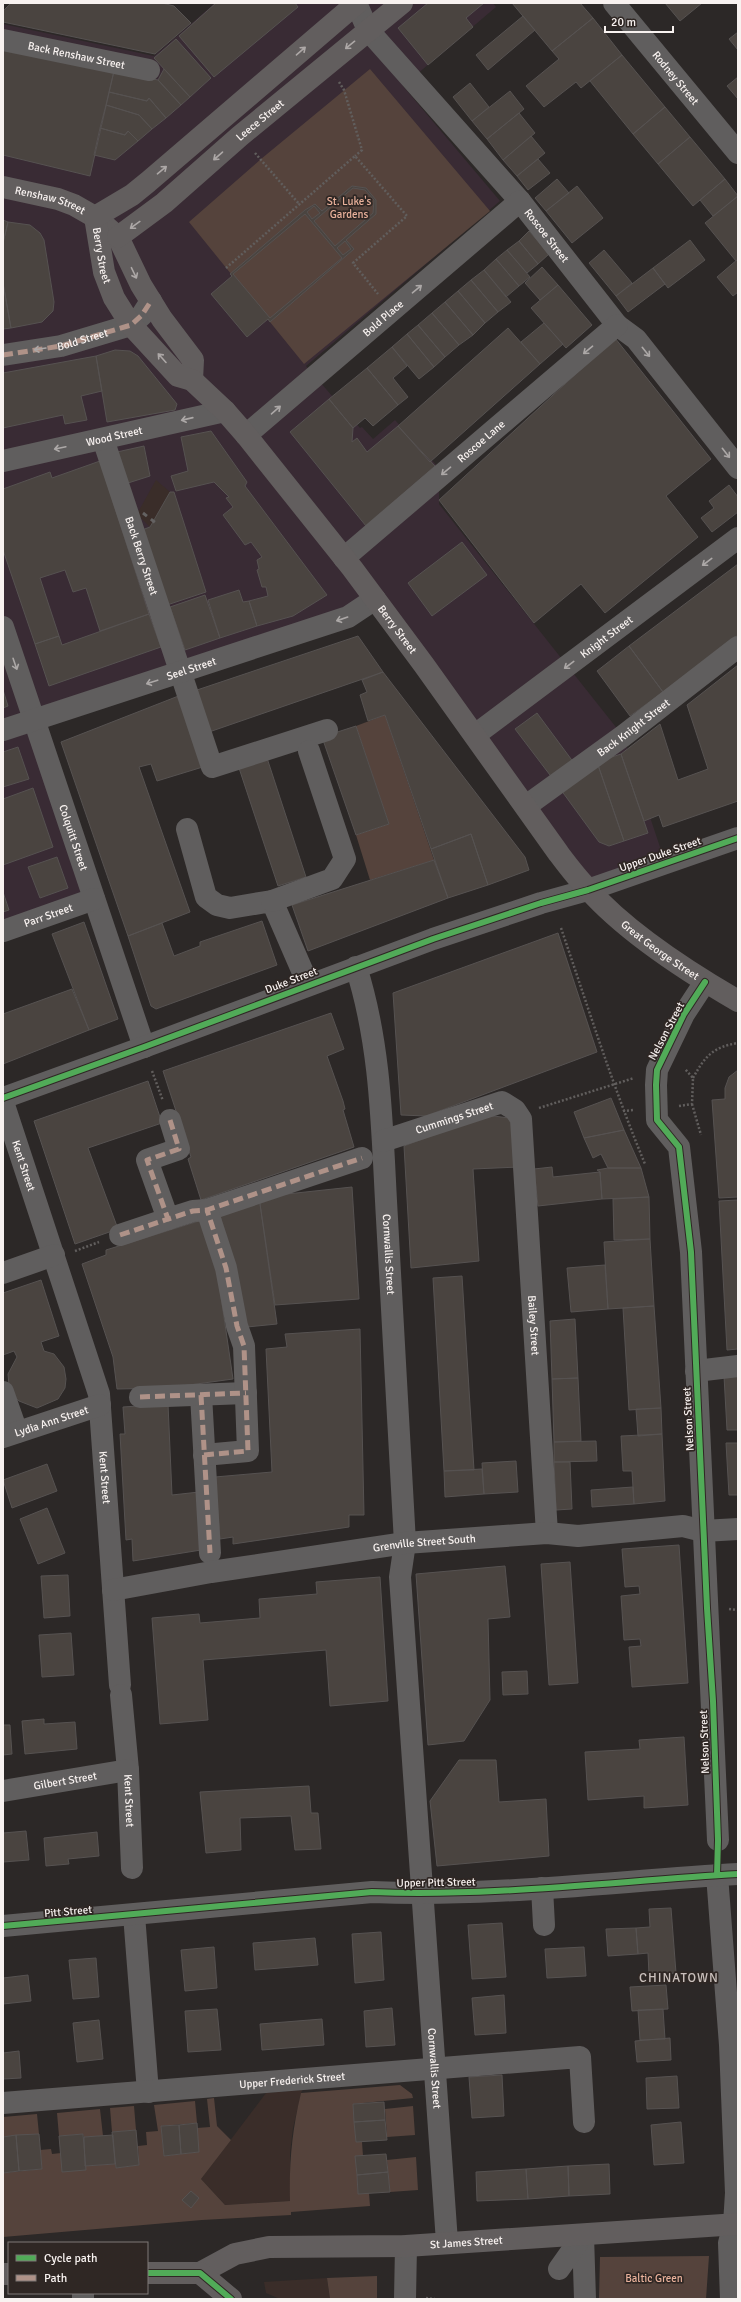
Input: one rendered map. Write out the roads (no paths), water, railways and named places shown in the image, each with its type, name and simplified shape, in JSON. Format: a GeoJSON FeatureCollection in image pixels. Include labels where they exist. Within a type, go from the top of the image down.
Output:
{"type":"FeatureCollection","features":[{"type":"Feature","properties":{"kind":"main road"},"geometry":{"type":"LineString","coordinates":[[96,217],[142,186],[356,3]]}},
{"type":"Feature","properties":{"kind":"main road","name":"Leece Street"},"geometry":{"type":"LineString","coordinates":[[118,237],[164,203],[326,65],[402,3]]}},
{"type":"Feature","properties":{"kind":"main road","name":"Renshaw Street"},"geometry":{"type":"LineString","coordinates":[[3,187],[58,199],[96,217]]}},
{"type":"Feature","properties":{"kind":"main road","name":"Berry Street"},"geometry":{"type":"LineString","coordinates":[[96,217],[118,237],[151,301],[193,360],[192,380]]}},
{"type":"Feature","properties":{"kind":"main road","name":"Berry Street"},"geometry":{"type":"LineString","coordinates":[[96,217],[104,272],[114,298],[131,325],[178,376],[192,380],[225,411],[246,436],[375,599],[475,735],[559,854],[588,890]]}},
{"type":"Feature","properties":{"kind":"main road","name":"Great George Street"},"geometry":{"type":"LineString","coordinates":[[588,890],[639,936],[705,982],[738,1001]]}},
{"type":"Feature","properties":{"kind":"main road","name":"St James Street"},"geometry":{"type":"LineString","coordinates":[[200,2273],[235,2254],[269,2247],[406,2246],[447,2242],[583,2235],[736,2224]]}},
{"type":"Feature","properties":{"kind":"main road"},"geometry":{"type":"LineString","coordinates":[[148,2273],[200,2273],[231,2299]]}},
{"type":"Feature","properties":{"kind":"street","name":"Roscoe Street"},"geometry":{"type":"LineString","coordinates":[[356,3],[368,30],[520,201],[617,325],[636,339],[738,468]]}},
{"type":"Feature","properties":{"kind":"street","name":"Rodney Street"},"geometry":{"type":"LineString","coordinates":[[614,3],[738,153]]}},
{"type":"Feature","properties":{"kind":"street","name":"Back Renshaw Street"},"geometry":{"type":"LineString","coordinates":[[3,40],[149,70]]}},
{"type":"Feature","properties":{"kind":"street","name":"Bold Place"},"geometry":{"type":"LineString","coordinates":[[246,436],[520,201]]}},
{"type":"Feature","properties":{"kind":"street","name":"Bold Street"},"geometry":{"type":"LineString","coordinates":[[3,355],[61,346],[131,325],[142,315],[151,301]]}},
{"type":"Feature","properties":{"kind":"street","name":"Roscoe Lane"},"geometry":{"type":"LineString","coordinates":[[344,558],[617,325]]}},
{"type":"Feature","properties":{"kind":"street","name":"Wood Street"},"geometry":{"type":"LineString","coordinates":[[3,461],[225,411]]}},
{"type":"Feature","properties":{"kind":"street","name":"Back Berry Street"},"geometry":{"type":"LineString","coordinates":[[103,439],[212,767],[327,730]]}},
{"type":"Feature","properties":{"kind":"street","name":"Knight Street"},"geometry":{"type":"LineString","coordinates":[[475,735],[738,538]]}},
{"type":"Feature","properties":{"kind":"street","name":"Seel Street"},"geometry":{"type":"LineString","coordinates":[[3,730],[182,673],[348,617],[375,599]]}},
{"type":"Feature","properties":{"kind":"street","name":"Colquitt Street"},"geometry":{"type":"LineString","coordinates":[[3,627],[144,1047]]}},
{"type":"Feature","properties":{"kind":"street","name":"Back Knight Street"},"geometry":{"type":"LineString","coordinates":[[526,806],[623,736],[738,647]]}},
{"type":"Feature","properties":{"kind":"street"},"geometry":{"type":"LineString","coordinates":[[187,829],[206,897],[217,904],[230,908],[272,901],[332,879],[345,859],[309,751]]}},
{"type":"Feature","properties":{"kind":"street","name":"Upper Duke Street"},"geometry":{"type":"LineString","coordinates":[[588,890],[738,838]]}},
{"type":"Feature","properties":{"kind":"street","name":"Duke Street"},"geometry":{"type":"LineString","coordinates":[[3,1098],[144,1047],[308,984],[448,934],[541,903],[588,890]]}},
{"type":"Feature","properties":{"kind":"street","name":"Parr Street"},"geometry":{"type":"LineString","coordinates":[[3,931],[94,899]]}},
{"type":"Feature","properties":{"kind":"street"},"geometry":{"type":"LineString","coordinates":[[272,901],[308,984]]}},
{"type":"Feature","properties":{"kind":"street","name":"Cornwallis Street"},"geometry":{"type":"LineString","coordinates":[[356,967],[366,998],[373,1034],[383,1141],[405,1543],[400,1577],[422,1894],[436,2068],[447,2242]]}},
{"type":"Feature","properties":{"kind":"street","name":"Nelson Street"},"geometry":{"type":"LineString","coordinates":[[705,982],[684,1014],[657,1070],[657,1120],[679,1147],[691,1252],[718,1840]]}},
{"type":"Feature","properties":{"kind":"street","name":"Kent Street"},"geometry":{"type":"LineString","coordinates":[[3,1102],[99,1394],[120,1690],[128,1770],[132,1868]]}},
{"type":"Feature","properties":{"kind":"street","name":"Cummings Street"},"geometry":{"type":"LineString","coordinates":[[383,1141],[502,1102],[515,1110],[519,1117]]}},
{"type":"Feature","properties":{"kind":"street","name":"Bailey Street"},"geometry":{"type":"LineString","coordinates":[[519,1117],[547,1533]]}},
{"type":"Feature","properties":{"kind":"street"},"geometry":{"type":"LineString","coordinates":[[168,1219],[147,1160],[180,1149],[170,1120]]}},
{"type":"Feature","properties":{"kind":"street"},"geometry":{"type":"LineString","coordinates":[[111,1238],[193,1211],[207,1210],[362,1158]]}},
{"type":"Feature","properties":{"kind":"street"},"geometry":{"type":"LineString","coordinates":[[204,1455],[248,1451],[244,1346],[237,1326],[226,1268],[207,1210]]}},
{"type":"Feature","properties":{"kind":"street"},"geometry":{"type":"LineString","coordinates":[[3,1274],[54,1255]]}},
{"type":"Feature","properties":{"kind":"street"},"geometry":{"type":"LineString","coordinates":[[696,1371],[738,1366]]}},
{"type":"Feature","properties":{"kind":"street"},"geometry":{"type":"LineString","coordinates":[[3,1392],[10,1435]]}},
{"type":"Feature","properties":{"kind":"street"},"geometry":{"type":"LineString","coordinates":[[140,1397],[246,1393]]}},
{"type":"Feature","properties":{"kind":"street"},"geometry":{"type":"LineString","coordinates":[[201,1395],[210,1553]]}},
{"type":"Feature","properties":{"kind":"street","name":"Lydia Ann Street"},"geometry":{"type":"LineString","coordinates":[[10,1435],[100,1405]]}},
{"type":"Feature","properties":{"kind":"street","name":"Grenville Street South"},"geometry":{"type":"LineString","coordinates":[[113,1590],[211,1572],[405,1543],[547,1533],[578,1536],[682,1526],[703,1531],[738,1529]]}},
{"type":"Feature","properties":{"kind":"street","name":"Gilbert Street"},"geometry":{"type":"LineString","coordinates":[[3,1791],[128,1770]]}},
{"type":"Feature","properties":{"kind":"street"},"geometry":{"type":"LineString","coordinates":[[727,1874],[734,2044],[736,2193],[736,2224],[729,2244],[731,2299]]}},
{"type":"Feature","properties":{"kind":"street","name":"Upper Pitt Street"},"geometry":{"type":"LineString","coordinates":[[134,1915],[372,1892],[422,1894],[542,1888],[727,1874]]}},
{"type":"Feature","properties":{"kind":"street"},"geometry":{"type":"LineString","coordinates":[[542,1888],[544,1924]]}},
{"type":"Feature","properties":{"kind":"street"},"geometry":{"type":"LineString","coordinates":[[134,1915],[148,2092]]}},
{"type":"Feature","properties":{"kind":"street","name":"Pitt Street"},"geometry":{"type":"LineString","coordinates":[[3,1926],[134,1915]]}},
{"type":"Feature","properties":{"kind":"street","name":"Upper Frederick Street"},"geometry":{"type":"LineString","coordinates":[[3,2103],[580,2057],[584,2122]]}},
{"type":"Feature","properties":{"kind":"street"},"geometry":{"type":"LineString","coordinates":[[559,2269],[583,2235]]}},
{"type":"Feature","properties":{"kind":"street"},"geometry":{"type":"LineString","coordinates":[[583,2235],[585,2299]]}},
{"type":"Feature","properties":{"kind":"street"},"geometry":{"type":"LineString","coordinates":[[406,2246],[416,2298]]}},
{"type":"Feature","properties":{"kind":"railway"},"geometry":{"type":"LineString","coordinates":[[143,513],[157,524]]}},
{"type":"Feature","properties":{"kind":"district","name":"CHINATOWN"},"geometry":{"type":"Point","coordinates":[679,1977]}},
{"type":"Feature","properties":{"kind":"park label","name":"St. Luke's Gardens"},"geometry":{"type":"Point","coordinates":[349,207]}},
{"type":"Feature","properties":{"kind":"park label","name":"Baltic Green"},"geometry":{"type":"Point","coordinates":[654,2278]}}]}
